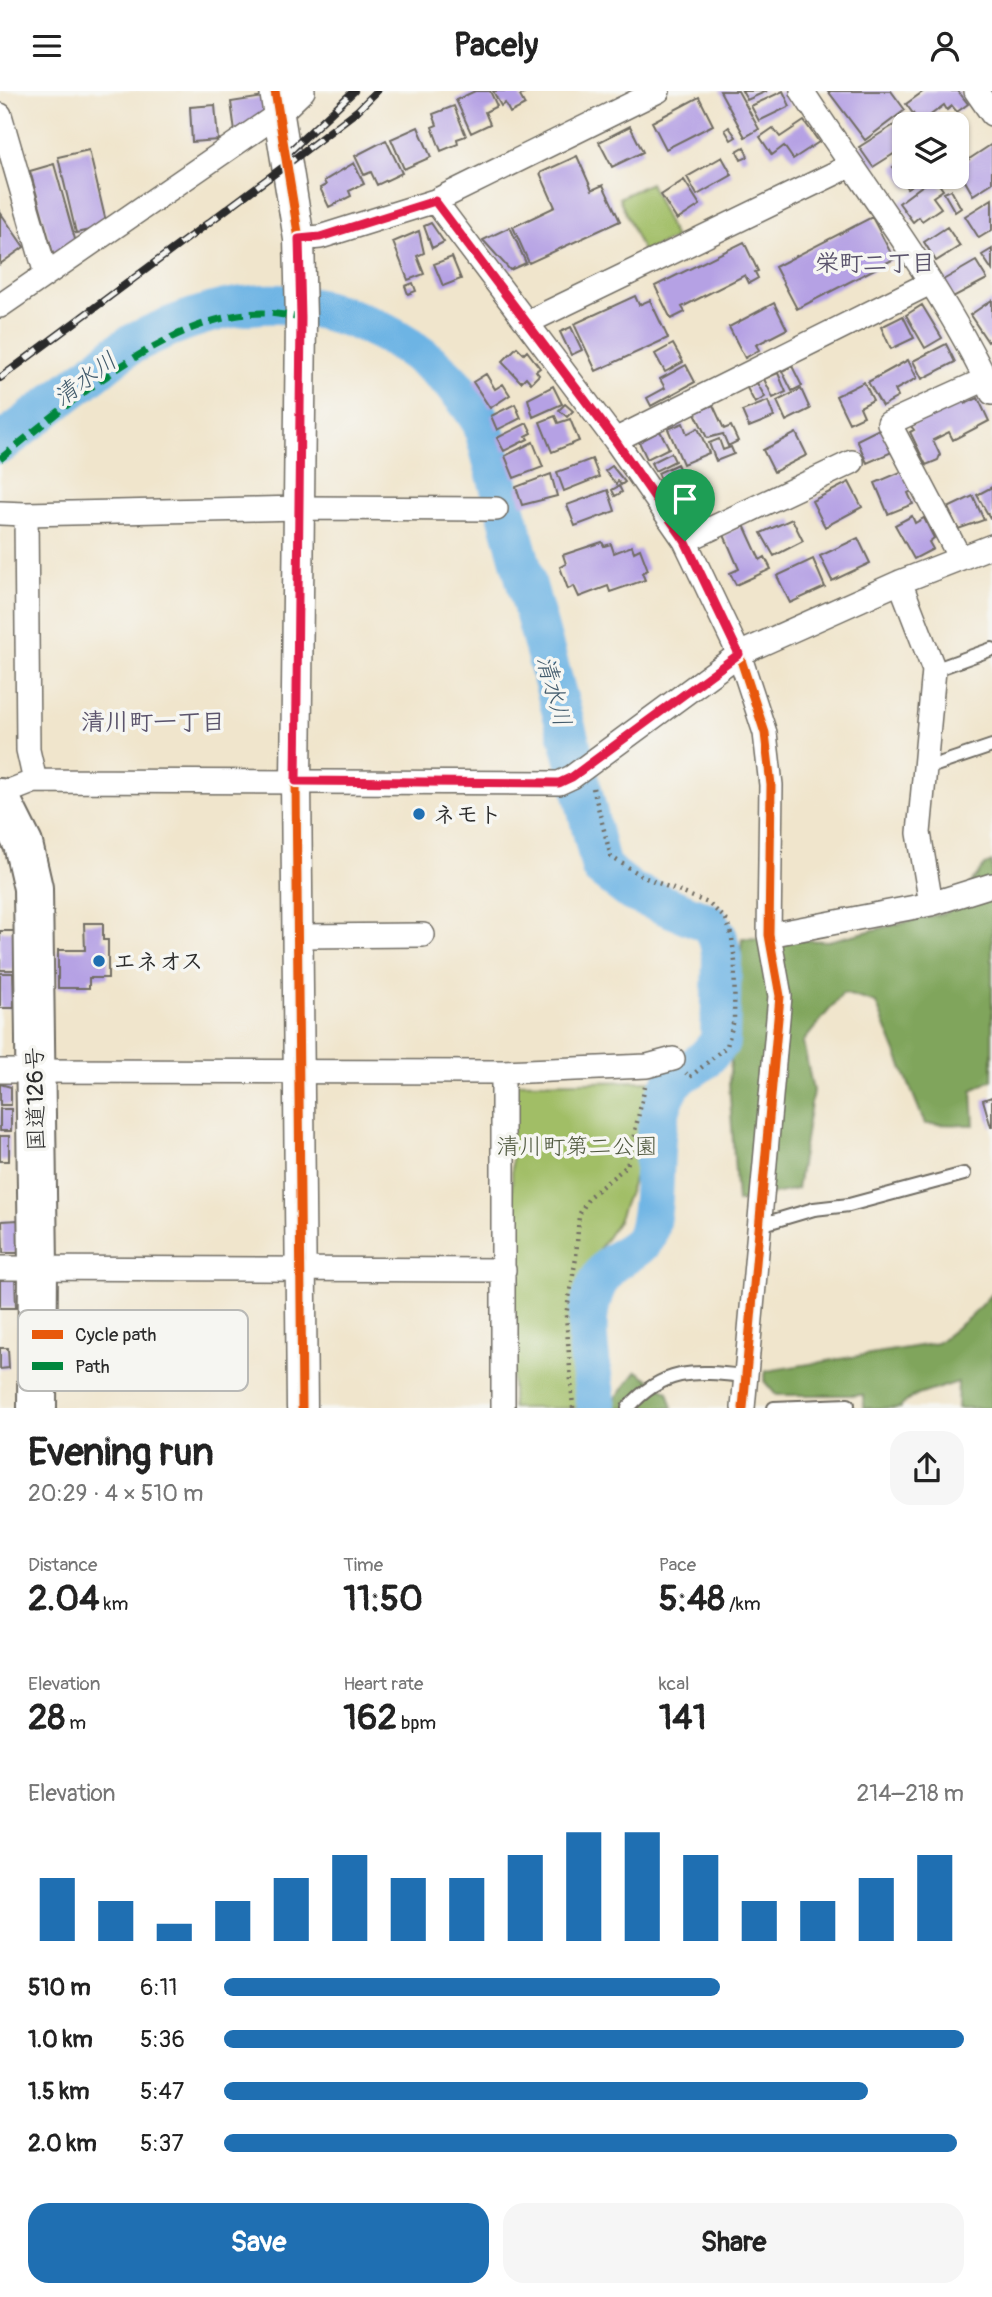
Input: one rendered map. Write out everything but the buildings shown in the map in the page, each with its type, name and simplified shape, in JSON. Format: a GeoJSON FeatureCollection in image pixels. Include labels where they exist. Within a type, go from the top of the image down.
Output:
{"type":"FeatureCollection","features":[{"type":"Feature","properties":{"kind":"highway","name":"国道126号"},"geometry":{"type":"LineString","coordinates":[[1,799],[23,844],[33,888],[17,1071],[38,1267],[38,1310]]}},
{"type":"Feature","properties":{"kind":"street"},"geometry":{"type":"LineString","coordinates":[[0,306],[278,102],[303,91]]}},
{"type":"Feature","properties":{"kind":"street"},"geometry":{"type":"LineString","coordinates":[[299,239],[320,237],[435,201],[659,91]]}},
{"type":"Feature","properties":{"kind":"street"},"geometry":{"type":"LineString","coordinates":[[803,91],[988,376],[888,423],[960,558]]}},
{"type":"Feature","properties":{"kind":"street"},"geometry":{"type":"LineString","coordinates":[[976,91],[992,114]]}},
{"type":"Feature","properties":{"kind":"street"},"geometry":{"type":"LineString","coordinates":[[278,102],[299,239],[301,306],[296,781],[302,1408]]}},
{"type":"Feature","properties":{"kind":"street"},"geometry":{"type":"LineString","coordinates":[[0,115],[46,274]]}},
{"type":"Feature","properties":{"kind":"street"},"geometry":{"type":"LineString","coordinates":[[528,322],[850,166]]}},
{"type":"Feature","properties":{"kind":"street"},"geometry":{"type":"LineString","coordinates":[[435,201],[615,440],[685,541],[739,654],[765,733],[771,785],[769,935],[780,996],[760,1225],[743,1376],[747,1406]]}},
{"type":"Feature","properties":{"kind":"street"},"geometry":{"type":"LineString","coordinates":[[615,440],[930,283]]}},
{"type":"Feature","properties":{"kind":"street"},"geometry":{"type":"LineString","coordinates":[[685,541],[852,461]]}},
{"type":"Feature","properties":{"kind":"street"},"geometry":{"type":"LineString","coordinates":[[0,513],[300,508],[496,509]]}},
{"type":"Feature","properties":{"kind":"street"},"geometry":{"type":"LineString","coordinates":[[26,514],[28,750],[35,781]]}},
{"type":"Feature","properties":{"kind":"street"},"geometry":{"type":"LineString","coordinates":[[1,799],[12,790],[35,781],[559,783],[580,771],[739,654],[900,582],[992,546]]}},
{"type":"Feature","properties":{"kind":"street"},"geometry":{"type":"LineString","coordinates":[[900,582],[934,670],[919,833],[931,904]]}},
{"type":"Feature","properties":{"kind":"street"},"geometry":{"type":"LineString","coordinates":[[769,935],[931,904],[992,885]]}},
{"type":"Feature","properties":{"kind":"street"},"geometry":{"type":"LineString","coordinates":[[298,936],[424,935]]}},
{"type":"Feature","properties":{"kind":"street"},"geometry":{"type":"LineString","coordinates":[[17,1071],[503,1072],[647,1066],[673,1059]]}},
{"type":"Feature","properties":{"kind":"street"},"geometry":{"type":"LineString","coordinates":[[503,1072],[503,1408]]}},
{"type":"Feature","properties":{"kind":"street"},"geometry":{"type":"LineString","coordinates":[[0,1268],[302,1267],[504,1270]]}},
{"type":"Feature","properties":{"kind":"lane"},"geometry":{"type":"LineString","coordinates":[[934,670],[992,649]]}},
{"type":"Feature","properties":{"kind":"lane"},"geometry":{"type":"LineString","coordinates":[[927,768],[992,745]]}},
{"type":"Feature","properties":{"kind":"lane"},"geometry":{"type":"LineString","coordinates":[[760,1225],[814,1209],[849,1205],[964,1174]]}},
{"type":"Feature","properties":{"kind":"lane"},"geometry":{"type":"LineString","coordinates":[[628,1408],[646,1388],[662,1378],[715,1373],[743,1376]]}},
{"type":"Feature","properties":{"kind":"lane"},"geometry":{"type":"LineString","coordinates":[[774,1408],[848,1405]]}},
{"type":"Feature","properties":{"kind":"path"},"geometry":{"type":"LineString","coordinates":[[580,771],[611,857],[646,878],[708,903],[726,919],[732,937],[735,1000],[727,1046],[690,1077]]}},
{"type":"Feature","properties":{"kind":"path"},"geometry":{"type":"LineString","coordinates":[[573,1408],[566,1315],[576,1258],[579,1215],[590,1196],[627,1166],[643,1107],[647,1066]]}},
{"type":"Feature","properties":{"kind":"green space"},"geometry":{"type":"Polygon","coordinates":[[[650,183],[675,238],[643,252],[619,198],[650,183]]]}},
{"type":"Feature","properties":{"kind":"green space"},"geometry":{"type":"Polygon","coordinates":[[[992,862],[992,1080],[972,1090],[974,1125],[925,1124],[876,1003],[843,993],[803,1042],[813,1091],[797,1189],[737,1202],[729,1082],[742,938],[828,941],[948,912],[985,865],[992,862]]]}},
{"type":"Feature","properties":{"kind":"green space","name":"清川町第二公園"},"geometry":{"type":"Polygon","coordinates":[[[659,1081],[638,1168],[618,1221],[586,1269],[576,1336],[585,1408],[512,1408],[512,1083],[659,1081]]]}},
{"type":"Feature","properties":{"kind":"green space"},"geometry":{"type":"Polygon","coordinates":[[[992,1293],[992,1408],[957,1408],[958,1382],[912,1397],[899,1408],[864,1408],[863,1395],[776,1395],[764,1381],[766,1371],[937,1343],[971,1316],[992,1293]]]}},
{"type":"Feature","properties":{"kind":"green space"},"geometry":{"type":"Polygon","coordinates":[[[637,1371],[668,1392],[673,1408],[608,1408],[637,1371]]]}},
{"type":"Feature","properties":{"kind":"waterway","name":"清水川"},"geometry":{"type":"LineString","coordinates":[[0,444],[132,344],[203,315],[260,304],[309,307],[368,325],[396,339],[444,376],[465,398],[482,423],[575,760],[601,868],[632,892],[709,923],[718,938],[722,957],[720,1042],[705,1059],[675,1080],[664,1100],[656,1137],[653,1197],[647,1234],[635,1249],[607,1269],[597,1284],[591,1301],[588,1318],[589,1355],[597,1408]]}},
{"type":"Feature","properties":{"kind":"railway"},"geometry":{"type":"LineString","coordinates":[[289,152],[354,91]]}},
{"type":"Feature","properties":{"kind":"railway"},"geometry":{"type":"LineString","coordinates":[[0,378],[357,111],[377,91]]}},
{"type":"Feature","properties":{"kind":"marked path"},"geometry":{"type":"LineString","coordinates":[[0,459],[89,388],[158,344],[194,328],[229,317],[264,313],[301,318]]}},
{"type":"Feature","properties":{"kind":"cycle path"},"geometry":{"type":"LineString","coordinates":[[275,91],[299,239],[301,318],[296,781],[302,1408]]}},
{"type":"Feature","properties":{"kind":"cycle path"},"geometry":{"type":"LineString","coordinates":[[435,201],[615,440],[685,541],[739,654],[765,733],[771,785],[769,935],[780,996],[743,1408]]}},
{"type":"Feature","properties":{"kind":"place","name":"ネモト"},"geometry":{"type":"Point","coordinates":[419,814]}},
{"type":"Feature","properties":{"kind":"place","name":"エネオス"},"geometry":{"type":"Point","coordinates":[99,961]}},
{"type":"Feature","properties":{"kind":"district","name":"栄町二丁目"},"geometry":{"type":"Point","coordinates":[875,263]}},
{"type":"Feature","properties":{"kind":"district","name":"清川町一丁目"},"geometry":{"type":"Point","coordinates":[153,722]}},
{"type":"Feature","properties":{"kind":"route"},"geometry":{"type":"LineString","coordinates":[[435,201],[615,440],[685,541],[739,654],[572,777],[559,783],[296,781],[300,508],[299,239],[320,237],[435,201]]}}]}
